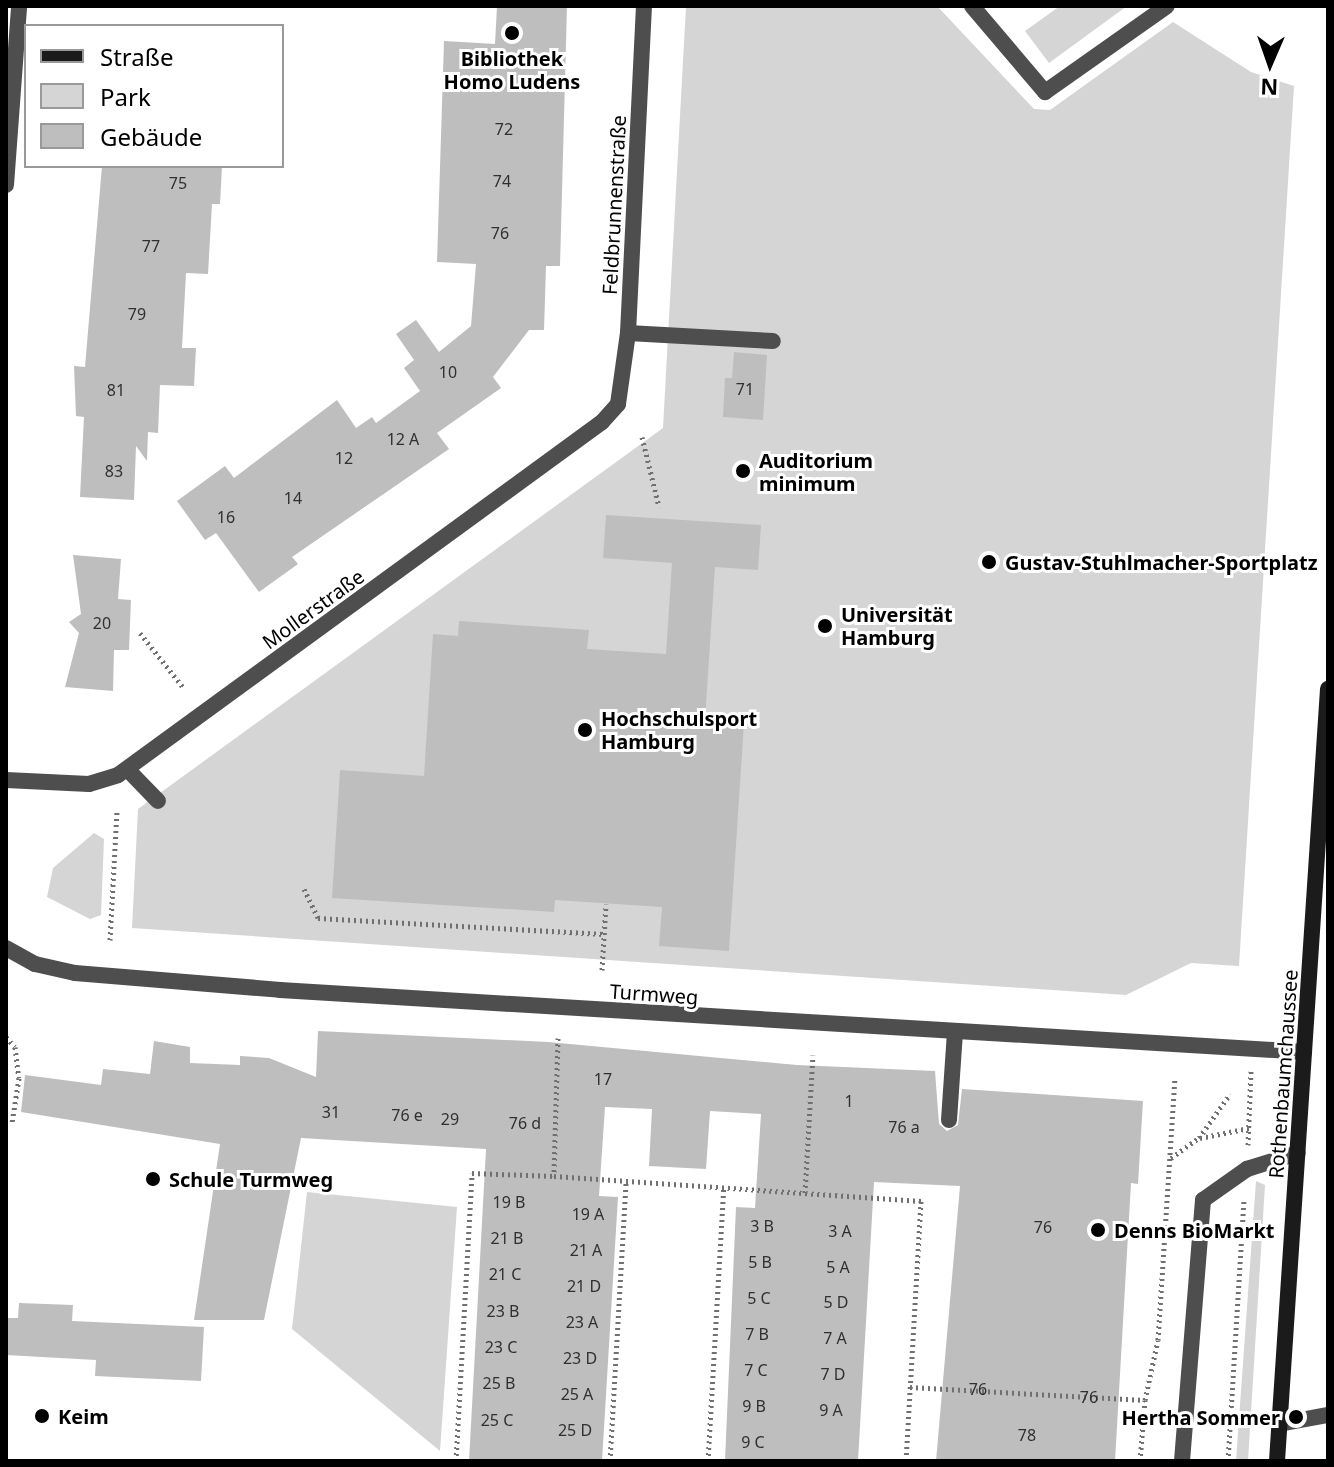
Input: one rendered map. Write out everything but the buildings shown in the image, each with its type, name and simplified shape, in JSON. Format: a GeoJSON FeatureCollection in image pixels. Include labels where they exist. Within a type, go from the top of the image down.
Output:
{"type":"FeatureCollection","features":[{"type":"Feature","properties":{"kind":"main road","name":"Rothenbaumchaussee"},"geometry":{"type":"LineString","coordinates":[[1277,1461],[1328,689]]}},
{"type":"Feature","properties":{"kind":"street"},"geometry":{"type":"LineString","coordinates":[[6,185],[19,6]]}},
{"type":"Feature","properties":{"kind":"street","name":"Feldbrunnenstraße"},"geometry":{"type":"LineString","coordinates":[[618,404],[628,333],[644,6]]}},
{"type":"Feature","properties":{"kind":"street"},"geometry":{"type":"LineString","coordinates":[[972,6],[1045,92],[1167,6]]}},
{"type":"Feature","properties":{"kind":"street"},"geometry":{"type":"LineString","coordinates":[[628,333],[773,341]]}},
{"type":"Feature","properties":{"kind":"street","name":"Mollerstraße"},"geometry":{"type":"LineString","coordinates":[[6,780],[89,784],[128,770],[602,422],[618,404]]}},
{"type":"Feature","properties":{"kind":"street"},"geometry":{"type":"LineString","coordinates":[[128,770],[158,801]]}},
{"type":"Feature","properties":{"kind":"street","name":"Turmweg"},"geometry":{"type":"LineString","coordinates":[[6,948],[35,964],[75,973],[955,1033],[1304,1052]]}},
{"type":"Feature","properties":{"kind":"street"},"geometry":{"type":"LineString","coordinates":[[949,1120],[955,1033]]}},
{"type":"Feature","properties":{"kind":"street"},"geometry":{"type":"LineString","coordinates":[[1182,1461],[1203,1200],[1247,1169],[1298,1153]]}},
{"type":"Feature","properties":{"kind":"street"},"geometry":{"type":"LineString","coordinates":[[1279,1424],[1328,1415]]}},
{"type":"Feature","properties":{"kind":"path"},"geometry":{"type":"LineString","coordinates":[[642,437],[659,507]]}},
{"type":"Feature","properties":{"kind":"path"},"geometry":{"type":"LineString","coordinates":[[140,633],[183,687]]}},
{"type":"Feature","properties":{"kind":"path"},"geometry":{"type":"LineString","coordinates":[[110,940],[117,810]]}},
{"type":"Feature","properties":{"kind":"path"},"geometry":{"type":"LineString","coordinates":[[304,889],[318,918],[604,934]]}},
{"type":"Feature","properties":{"kind":"path"},"geometry":{"type":"LineString","coordinates":[[602,970],[606,904]]}},
{"type":"Feature","properties":{"kind":"path"},"geometry":{"type":"LineString","coordinates":[[6,1037],[15,1047],[19,1078],[12,1123]]}},
{"type":"Feature","properties":{"kind":"path"},"geometry":{"type":"LineString","coordinates":[[554,1176],[558,1038]]}},
{"type":"Feature","properties":{"kind":"path"},"geometry":{"type":"LineString","coordinates":[[805,1193],[813,1055]]}},
{"type":"Feature","properties":{"kind":"path"},"geometry":{"type":"LineString","coordinates":[[1248,1156],[1251,1072]]}},
{"type":"Feature","properties":{"kind":"path"},"geometry":{"type":"LineString","coordinates":[[1141,1460],[1145,1400],[1158,1340],[1175,1079]]}},
{"type":"Feature","properties":{"kind":"path"},"geometry":{"type":"LineString","coordinates":[[1171,1158],[1199,1138],[1230,1094]]}},
{"type":"Feature","properties":{"kind":"path"},"geometry":{"type":"LineString","coordinates":[[1199,1138],[1249,1128]]}},
{"type":"Feature","properties":{"kind":"path"},"geometry":{"type":"LineString","coordinates":[[456,1461],[472,1173],[921,1201],[906,1461]]}},
{"type":"Feature","properties":{"kind":"path"},"geometry":{"type":"LineString","coordinates":[[610,1461],[626,1182]]}},
{"type":"Feature","properties":{"kind":"path"},"geometry":{"type":"LineString","coordinates":[[1228,1461],[1245,1185]]}},
{"type":"Feature","properties":{"kind":"path"},"geometry":{"type":"LineString","coordinates":[[708,1461],[724,1187]]}},
{"type":"Feature","properties":{"kind":"path"},"geometry":{"type":"LineString","coordinates":[[910,1387],[1145,1400]]}},
{"type":"Feature","properties":{"kind":"green space","name":"Universität Hamburg"},"geometry":{"type":"Polygon","coordinates":[[[686,6],[937,6],[1034,109],[1050,110],[1173,22],[1251,72],[1294,86],[1239,966],[1191,963],[1126,995],[132,928],[138,809],[663,428],[686,6]]]}},
{"type":"Feature","properties":{"kind":"green space"},"geometry":{"type":"Polygon","coordinates":[[[1060,6],[1127,6],[1049,63],[1025,31],[1060,6]]]}},
{"type":"Feature","properties":{"kind":"green space"},"geometry":{"type":"Polygon","coordinates":[[[94,833],[104,839],[101,915],[90,919],[47,897],[53,868],[94,833]]]}},
{"type":"Feature","properties":{"kind":"green space"},"geometry":{"type":"Polygon","coordinates":[[[1256,1181],[1265,1185],[1248,1461],[1236,1461],[1256,1181]]]}},
{"type":"Feature","properties":{"kind":"green space"},"geometry":{"type":"Polygon","coordinates":[[[307,1192],[457,1207],[440,1451],[292,1329],[307,1192]]]}},
{"type":"Feature","properties":{"kind":"place","name":"Bibliothek Homo Ludens"},"geometry":{"type":"Point","coordinates":[512,33]}},
{"type":"Feature","properties":{"kind":"place","name":"Auditorium minimum"},"geometry":{"type":"Point","coordinates":[743,471]}},
{"type":"Feature","properties":{"kind":"place","name":"Gustav-Stuhlmacher-Sportplatz"},"geometry":{"type":"Point","coordinates":[989,562]}},
{"type":"Feature","properties":{"kind":"place","name":"Universität Hamburg"},"geometry":{"type":"Point","coordinates":[825,626]}},
{"type":"Feature","properties":{"kind":"place","name":"Hochschulsport Hamburg"},"geometry":{"type":"Point","coordinates":[585,730]}},
{"type":"Feature","properties":{"kind":"place","name":"Schule Turmweg"},"geometry":{"type":"Point","coordinates":[153,1179]}},
{"type":"Feature","properties":{"kind":"place","name":"Denns BioMarkt"},"geometry":{"type":"Point","coordinates":[1098,1230]}},
{"type":"Feature","properties":{"kind":"place","name":"Keim"},"geometry":{"type":"Point","coordinates":[42,1416]}},
{"type":"Feature","properties":{"kind":"place","name":"Hertha Sommer"},"geometry":{"type":"Point","coordinates":[1296,1417]}}]}
